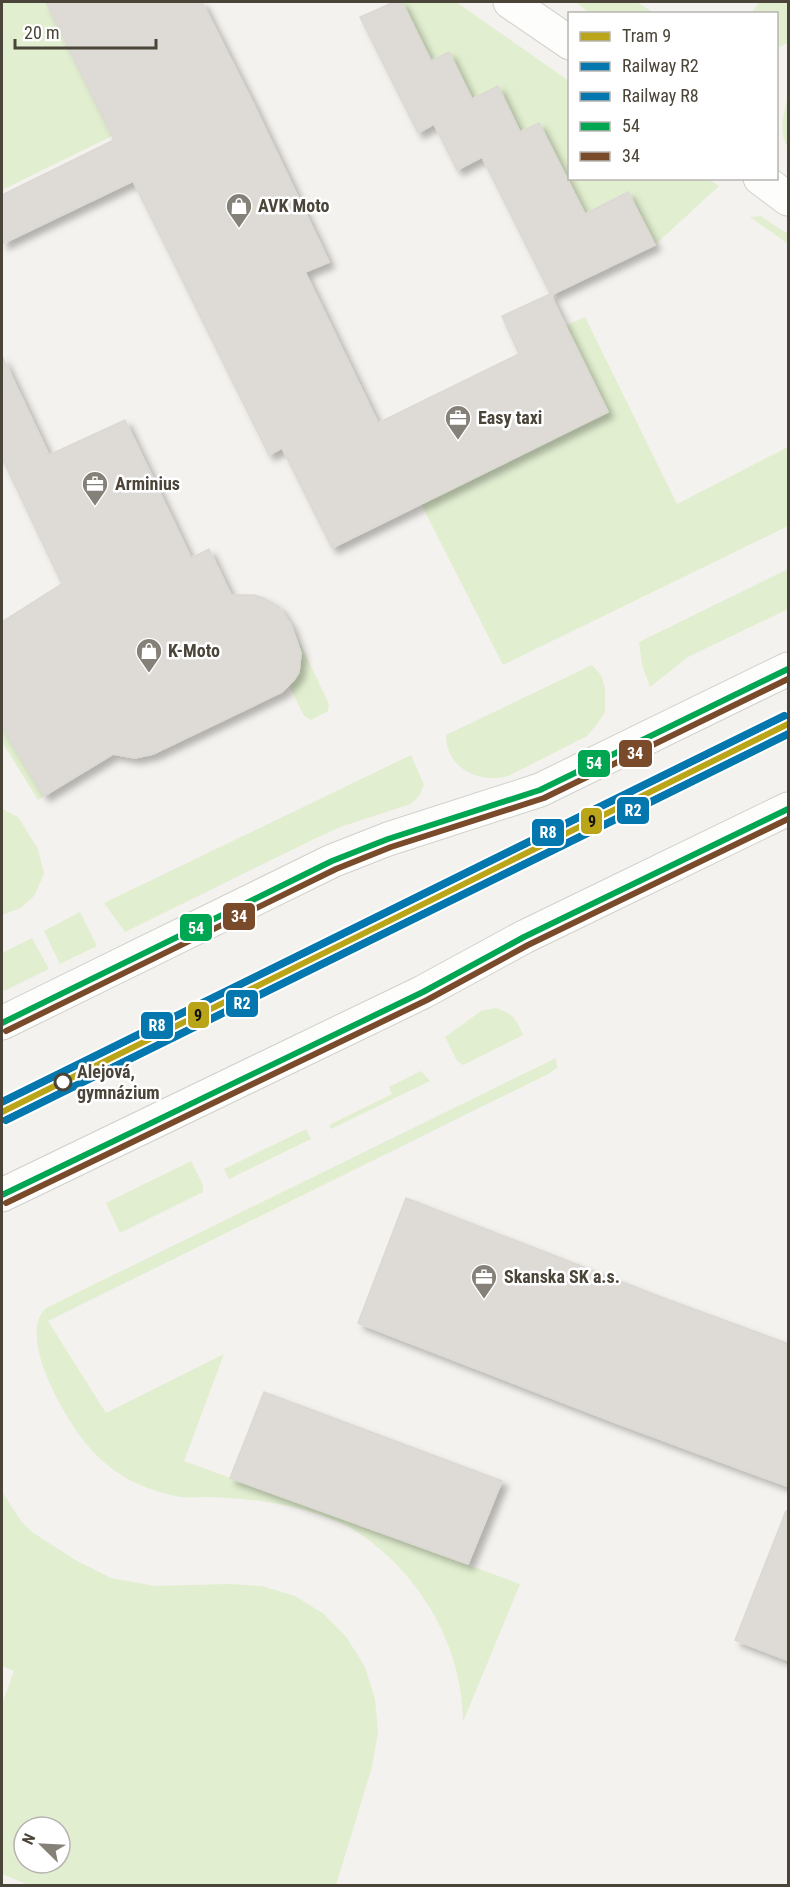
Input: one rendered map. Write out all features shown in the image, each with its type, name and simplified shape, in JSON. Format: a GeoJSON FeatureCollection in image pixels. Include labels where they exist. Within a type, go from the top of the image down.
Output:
{"type":"FeatureCollection","features":[{"type":"Feature","properties":{"kind":"street"},"geometry":{"type":"LineString","coordinates":[[510,2],[568,42]]}},
{"type":"Feature","properties":{"kind":"street"},"geometry":{"type":"LineString","coordinates":[[763,180],[789,199]]}},
{"type":"Feature","properties":{"kind":"street"},"geometry":{"type":"LineString","coordinates":[[2,1023],[332,861],[388,839],[540,790],[789,669]]}},
{"type":"Feature","properties":{"kind":"street"},"geometry":{"type":"LineString","coordinates":[[2,1195],[423,992],[524,937],[789,809]]}},
{"type":"Feature","properties":{"kind":"green space"},"geometry":{"type":"Polygon","coordinates":[[[2,2],[46,2],[112,136],[2,190],[2,2]]]}},
{"type":"Feature","properties":{"kind":"green space"},"geometry":{"type":"Polygon","coordinates":[[[402,2],[456,2],[568,80],[568,180],[710,180],[719,186],[655,245],[585,214],[539,123],[520,132],[498,86],[472,99],[449,53],[427,63],[422,42],[402,2]]]}},
{"type":"Feature","properties":{"kind":"green space"},"geometry":{"type":"Polygon","coordinates":[[[576,2],[637,2],[652,12],[588,12],[576,2]]]}},
{"type":"Feature","properties":{"kind":"green space"},"geometry":{"type":"Polygon","coordinates":[[[759,2],[788,2],[788,42],[778,48],[778,12],[752,12],[759,2]]]}},
{"type":"Feature","properties":{"kind":"green space"},"geometry":{"type":"Polygon","coordinates":[[[788,97],[788,148],[782,129],[788,97]]]}},
{"type":"Feature","properties":{"kind":"green space"},"geometry":{"type":"Polygon","coordinates":[[[761,216],[788,234],[788,244],[750,217],[761,216]]]}},
{"type":"Feature","properties":{"kind":"green space"},"geometry":{"type":"Polygon","coordinates":[[[585,317],[677,504],[788,447],[788,526],[503,665],[421,504],[607,412],[565,326],[585,317]]]}},
{"type":"Feature","properties":{"kind":"green space"},"geometry":{"type":"Polygon","coordinates":[[[788,569],[788,609],[688,657],[650,687],[642,665],[639,642],[788,569]]]}},
{"type":"Feature","properties":{"kind":"green space"},"geometry":{"type":"Polygon","coordinates":[[[298,639],[329,704],[328,711],[311,720],[304,716],[289,686],[300,664],[298,639]]]}},
{"type":"Feature","properties":{"kind":"green space"},"geometry":{"type":"Polygon","coordinates":[[[592,665],[601,675],[605,688],[605,712],[587,736],[508,776],[486,778],[466,771],[458,765],[447,747],[446,735],[592,665]]]}},
{"type":"Feature","properties":{"kind":"green space"},"geometry":{"type":"Polygon","coordinates":[[[2,727],[44,796],[38,800],[2,742],[2,727]]]}},
{"type":"Feature","properties":{"kind":"green space"},"geometry":{"type":"Polygon","coordinates":[[[411,755],[424,785],[419,796],[411,804],[343,826],[125,932],[104,903],[411,755]]]}},
{"type":"Feature","properties":{"kind":"green space"},"geometry":{"type":"Polygon","coordinates":[[[2,809],[18,817],[38,849],[44,874],[34,896],[21,908],[2,915],[2,809]]]}},
{"type":"Feature","properties":{"kind":"green space"},"geometry":{"type":"Polygon","coordinates":[[[80,912],[97,946],[60,964],[44,931],[80,912]]]}},
{"type":"Feature","properties":{"kind":"green space"},"geometry":{"type":"Polygon","coordinates":[[[32,938],[49,969],[4,991],[2,953],[32,938]]]}},
{"type":"Feature","properties":{"kind":"green space"},"geometry":{"type":"Polygon","coordinates":[[[495,1008],[513,1017],[523,1035],[463,1065],[457,1061],[445,1037],[481,1011],[495,1008]]]}},
{"type":"Feature","properties":{"kind":"green space"},"geometry":{"type":"Polygon","coordinates":[[[556,1058],[557,1068],[548,1074],[48,1321],[106,1413],[224,1354],[184,1461],[520,1584],[463,1722],[461,1694],[455,1666],[434,1614],[400,1568],[380,1549],[347,1526],[314,1513],[260,1501],[176,1496],[143,1486],[117,1472],[88,1446],[57,1399],[40,1357],[37,1338],[38,1321],[46,1308],[556,1058]]]}},
{"type":"Feature","properties":{"kind":"green space"},"geometry":{"type":"Polygon","coordinates":[[[421,1071],[430,1081],[331,1129],[329,1125],[392,1094],[389,1087],[421,1071]]]}},
{"type":"Feature","properties":{"kind":"green space"},"geometry":{"type":"Polygon","coordinates":[[[306,1129],[311,1139],[229,1179],[224,1169],[306,1129]]]}},
{"type":"Feature","properties":{"kind":"green space"},"geometry":{"type":"Polygon","coordinates":[[[191,1161],[203,1185],[203,1192],[120,1233],[106,1203],[191,1161]]]}},
{"type":"Feature","properties":{"kind":"green space"},"geometry":{"type":"Polygon","coordinates":[[[2,1492],[21,1521],[32,1532],[77,1561],[111,1578],[155,1586],[229,1584],[262,1586],[295,1596],[324,1614],[347,1638],[365,1667],[375,1699],[378,1732],[372,1767],[336,1885],[31,1886],[2,1874],[2,1704],[14,1671],[2,1666],[2,1492]]]}},
{"type":"Feature","properties":{"kind":"building"},"geometry":{"type":"Polygon","coordinates":[[[46,2],[202,2],[329,262],[305,272],[378,423],[519,354],[502,316],[550,294],[608,412],[332,548],[282,448],[269,455],[133,181],[2,244],[2,195],[114,140],[46,2]]]}},
{"type":"Feature","properties":{"kind":"building"},"geometry":{"type":"Polygon","coordinates":[[[394,2],[402,2],[431,61],[449,52],[472,99],[498,86],[520,132],[539,123],[585,214],[628,192],[655,245],[551,295],[482,157],[457,170],[434,124],[418,133],[360,17],[394,2]]]}},
{"type":"Feature","properties":{"kind":"building","name":"K-Moto"},"geometry":{"type":"Polygon","coordinates":[[[2,356],[49,455],[125,420],[191,558],[209,549],[231,595],[254,595],[279,607],[291,625],[301,653],[299,672],[282,692],[153,754],[135,758],[113,754],[44,796],[2,727],[2,622],[62,584],[2,458],[2,356]]]}},
{"type":"Feature","properties":{"kind":"building"},"geometry":{"type":"Polygon","coordinates":[[[406,1198],[789,1344],[789,1487],[358,1323],[406,1198]]]}},
{"type":"Feature","properties":{"kind":"building"},"geometry":{"type":"Polygon","coordinates":[[[264,1392],[502,1481],[468,1564],[230,1478],[264,1392]]]}},
{"type":"Feature","properties":{"kind":"building"},"geometry":{"type":"Polygon","coordinates":[[[786,1511],[789,1512],[789,1661],[735,1640],[786,1511]]]}},
{"type":"Feature","properties":{"kind":"tram line","name":"9"},"geometry":{"type":"LineString","coordinates":[[2,1112],[788,724]]}},
{"type":"Feature","properties":{"kind":"rail line","name":"R8"},"geometry":{"type":"LineString","coordinates":[[2,1102],[784,716]]}},
{"type":"Feature","properties":{"kind":"rail line","name":"R2"},"geometry":{"type":"LineString","coordinates":[[6,1120],[788,734]]}},
{"type":"Feature","properties":{"kind":"transit line","name":"54"},"geometry":{"type":"LineString","coordinates":[[2,1023],[332,861],[388,839],[540,790],[788,669]]}},
{"type":"Feature","properties":{"kind":"transit line","name":"34"},"geometry":{"type":"LineString","coordinates":[[6,1031],[336,869],[391,847],[544,798],[788,679]]}},
{"type":"Feature","properties":{"kind":"transit line","name":"54"},"geometry":{"type":"LineString","coordinates":[[2,1195],[423,992],[524,937],[788,809]]}},
{"type":"Feature","properties":{"kind":"transit line","name":"34"},"geometry":{"type":"LineString","coordinates":[[6,1203],[427,1000],[528,945],[788,819]]}},
{"type":"Feature","properties":{"kind":"place","name":"AVK Moto"},"geometry":{"type":"Point","coordinates":[239,229]}},
{"type":"Feature","properties":{"kind":"place","name":"Easy taxi"},"geometry":{"type":"Point","coordinates":[458,441]}},
{"type":"Feature","properties":{"kind":"place","name":"Arminius"},"geometry":{"type":"Point","coordinates":[95,507]}},
{"type":"Feature","properties":{"kind":"place","name":"K-Moto"},"geometry":{"type":"Point","coordinates":[149,674]}},
{"type":"Feature","properties":{"kind":"place","name":"Alejová, gymnázium"},"geometry":{"type":"Point","coordinates":[63,1082]}},
{"type":"Feature","properties":{"kind":"place","name":"Skanska SK a.s."},"geometry":{"type":"Point","coordinates":[484,1300]}}]}
